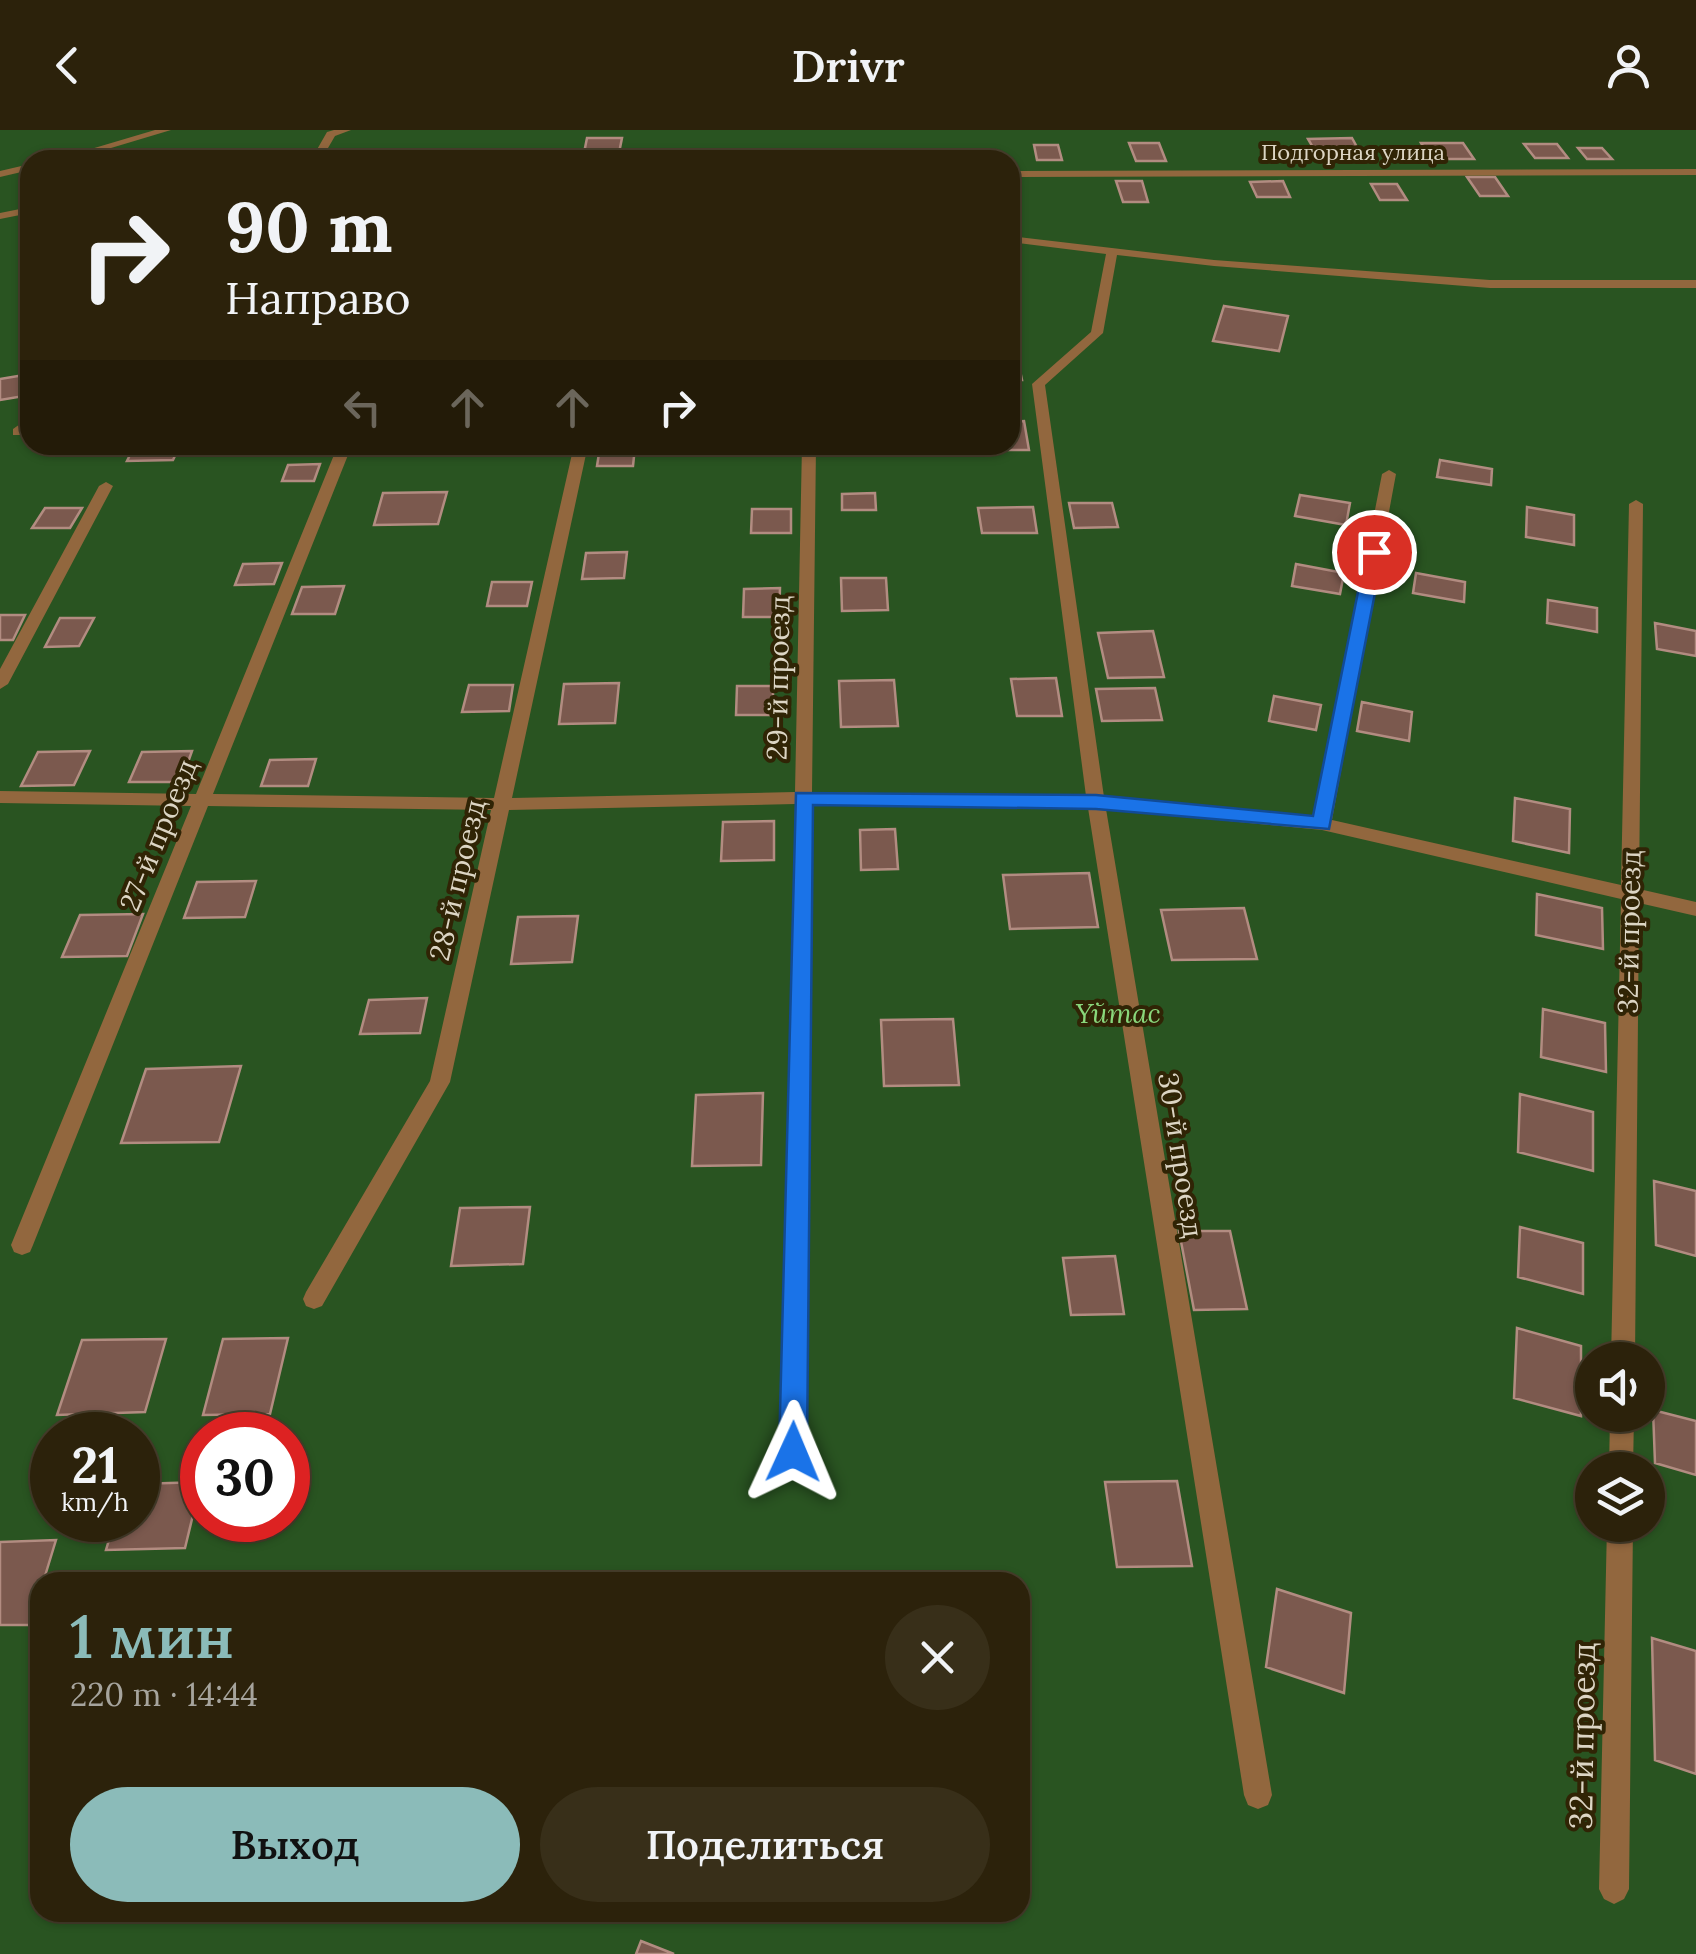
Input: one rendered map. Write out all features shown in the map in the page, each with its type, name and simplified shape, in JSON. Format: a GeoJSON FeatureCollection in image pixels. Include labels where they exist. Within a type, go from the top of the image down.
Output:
{"type":"FeatureCollection","features":[{"type":"Feature","properties":{"kind":"street"},"geometry":{"type":"LineString","coordinates":[[99,150],[166,130]]}},
{"type":"Feature","properties":{"kind":"street"},"geometry":{"type":"LineString","coordinates":[[322,150],[331,134],[346,130]]}},
{"type":"Feature","properties":{"kind":"street","name":"Подгорная улица"},"geometry":{"type":"LineString","coordinates":[[1020,174],[1696,172]]}},
{"type":"Feature","properties":{"kind":"street"},"geometry":{"type":"LineString","coordinates":[[1020,241],[1214,263],[1490,284],[1696,284]]}},
{"type":"Feature","properties":{"kind":"street","name":"30-й проезд"},"geometry":{"type":"LineString","coordinates":[[1112,252],[1097,333],[1038,384],[1096,802],[1258,1795]]}},
{"type":"Feature","properties":{"kind":"street","name":"27-й проезд"},"geometry":{"type":"LineString","coordinates":[[22,1245],[341,455]]}},
{"type":"Feature","properties":{"kind":"street","name":"28-й проезд"},"geometry":{"type":"LineString","coordinates":[[314,1299],[440,1082],[579,455]]}},
{"type":"Feature","properties":{"kind":"street","name":"29-й проезд"},"geometry":{"type":"LineString","coordinates":[[793,1452],[809,455]]}},
{"type":"Feature","properties":{"kind":"street"},"geometry":{"type":"LineString","coordinates":[[1322,824],[1389,474]]}},
{"type":"Feature","properties":{"kind":"street"},"geometry":{"type":"LineString","coordinates":[[0,684],[106,486]]}},
{"type":"Feature","properties":{"kind":"street","name":"32-й проезд"},"geometry":{"type":"LineString","coordinates":[[1623,1342],[1636,504]]}},
{"type":"Feature","properties":{"kind":"street"},"geometry":{"type":"LineString","coordinates":[[0,797],[502,804],[803,798],[1096,802],[1322,824],[1696,909]]}},
{"type":"Feature","properties":{"kind":"street","name":"32-й проезд"},"geometry":{"type":"LineString","coordinates":[[1614,1889],[1620,1542]]}},
{"type":"Feature","properties":{"kind":"green space","name":"Үйтас"},"geometry":{"type":"Polygon","coordinates":[[[0,130],[1696,130],[1696,1954],[0,1954],[0,130]]]}},
{"type":"Feature","properties":{"kind":"building"},"geometry":{"type":"Polygon","coordinates":[[[587,138],[622,138],[620,150],[585,150],[587,138]]]}},
{"type":"Feature","properties":{"kind":"building"},"geometry":{"type":"Polygon","coordinates":[[[1352,138],[1363,158],[1319,158],[1308,139],[1352,138]]]}},
{"type":"Feature","properties":{"kind":"building"},"geometry":{"type":"Polygon","coordinates":[[[1129,143],[1159,143],[1166,161],[1136,161],[1129,143]]]}},
{"type":"Feature","properties":{"kind":"building"},"geometry":{"type":"Polygon","coordinates":[[[1421,143],[1463,143],[1474,159],[1431,159],[1421,143]]]}},
{"type":"Feature","properties":{"kind":"building"},"geometry":{"type":"Polygon","coordinates":[[[1524,144],[1557,144],[1568,158],[1535,158],[1524,144]]]}},
{"type":"Feature","properties":{"kind":"building"},"geometry":{"type":"Polygon","coordinates":[[[1034,145],[1058,145],[1062,160],[1037,160],[1034,145]]]}},
{"type":"Feature","properties":{"kind":"building"},"geometry":{"type":"Polygon","coordinates":[[[1578,148],[1602,148],[1612,159],[1587,159],[1578,148]]]}},
{"type":"Feature","properties":{"kind":"building"},"geometry":{"type":"Polygon","coordinates":[[[1467,177],[1495,177],[1508,196],[1480,196],[1467,177]]]}},
{"type":"Feature","properties":{"kind":"building"},"geometry":{"type":"Polygon","coordinates":[[[1116,181],[1142,181],[1148,202],[1123,202],[1116,181]]]}},
{"type":"Feature","properties":{"kind":"building"},"geometry":{"type":"Polygon","coordinates":[[[1283,181],[1290,197],[1257,197],[1250,182],[1283,181]]]}},
{"type":"Feature","properties":{"kind":"building"},"geometry":{"type":"Polygon","coordinates":[[[1371,184],[1397,184],[1407,200],[1380,200],[1371,184]]]}},
{"type":"Feature","properties":{"kind":"building"},"geometry":{"type":"Polygon","coordinates":[[[1224,306],[1288,316],[1279,351],[1213,341],[1224,306]]]}},
{"type":"Feature","properties":{"kind":"building"},"geometry":{"type":"Polygon","coordinates":[[[20,376],[20,397],[0,400],[0,379],[20,376]]]}},
{"type":"Feature","properties":{"kind":"building"},"geometry":{"type":"Polygon","coordinates":[[[1020,421],[1024,421],[1029,450],[1020,450],[1020,421]]]}},
{"type":"Feature","properties":{"kind":"building"},"geometry":{"type":"Polygon","coordinates":[[[130,455],[175,455],[173,460],[127,461],[130,455]]]}},
{"type":"Feature","properties":{"kind":"building"},"geometry":{"type":"Polygon","coordinates":[[[599,455],[634,455],[633,466],[597,466],[599,455]]]}},
{"type":"Feature","properties":{"kind":"building"},"geometry":{"type":"Polygon","coordinates":[[[1440,460],[1492,469],[1491,485],[1437,477],[1440,460]]]}},
{"type":"Feature","properties":{"kind":"building"},"geometry":{"type":"Polygon","coordinates":[[[320,464],[314,481],[282,481],[288,465],[320,464]]]}},
{"type":"Feature","properties":{"kind":"building"},"geometry":{"type":"Polygon","coordinates":[[[447,492],[438,524],[374,525],[383,493],[447,492]]]}},
{"type":"Feature","properties":{"kind":"building"},"geometry":{"type":"Polygon","coordinates":[[[875,493],[876,510],[842,510],[842,494],[875,493]]]}},
{"type":"Feature","properties":{"kind":"building"},"geometry":{"type":"Polygon","coordinates":[[[1300,495],[1350,503],[1346,525],[1295,516],[1300,495]]]}},
{"type":"Feature","properties":{"kind":"building"},"geometry":{"type":"Polygon","coordinates":[[[1069,503],[1112,503],[1118,527],[1074,528],[1069,503]]]}},
{"type":"Feature","properties":{"kind":"building"},"geometry":{"type":"Polygon","coordinates":[[[1033,507],[1037,533],[982,533],[978,508],[1033,507]]]}},
{"type":"Feature","properties":{"kind":"building"},"geometry":{"type":"Polygon","coordinates":[[[1527,507],[1574,515],[1574,545],[1526,537],[1527,507]]]}},
{"type":"Feature","properties":{"kind":"building"},"geometry":{"type":"Polygon","coordinates":[[[45,508],[82,508],[70,528],[32,528],[45,508]]]}},
{"type":"Feature","properties":{"kind":"building"},"geometry":{"type":"Polygon","coordinates":[[[752,509],[791,509],[791,533],[751,533],[752,509]]]}},
{"type":"Feature","properties":{"kind":"building"},"geometry":{"type":"Polygon","coordinates":[[[627,552],[624,578],[582,579],[586,553],[627,552]]]}},
{"type":"Feature","properties":{"kind":"building"},"geometry":{"type":"Polygon","coordinates":[[[282,563],[274,584],[235,585],[243,564],[282,563]]]}},
{"type":"Feature","properties":{"kind":"building"},"geometry":{"type":"Polygon","coordinates":[[[1296,564],[1344,573],[1340,594],[1292,586],[1296,564]]]}},
{"type":"Feature","properties":{"kind":"building"},"geometry":{"type":"Polygon","coordinates":[[[1416,573],[1465,582],[1464,602],[1413,593],[1416,573]]]}},
{"type":"Feature","properties":{"kind":"building"},"geometry":{"type":"Polygon","coordinates":[[[841,578],[886,578],[888,610],[842,611],[841,578]]]}},
{"type":"Feature","properties":{"kind":"building"},"geometry":{"type":"Polygon","coordinates":[[[492,582],[532,582],[527,606],[487,606],[492,582]]]}},
{"type":"Feature","properties":{"kind":"building"},"geometry":{"type":"Polygon","coordinates":[[[344,586],[335,614],[292,614],[302,587],[344,586]]]}},
{"type":"Feature","properties":{"kind":"building"},"geometry":{"type":"Polygon","coordinates":[[[780,588],[779,617],[743,617],[744,589],[780,588]]]}},
{"type":"Feature","properties":{"kind":"building"},"geometry":{"type":"Polygon","coordinates":[[[1548,600],[1597,608],[1597,632],[1547,623],[1548,600]]]}},
{"type":"Feature","properties":{"kind":"building"},"geometry":{"type":"Polygon","coordinates":[[[0,615],[25,615],[13,640],[0,640],[0,615]]]}},
{"type":"Feature","properties":{"kind":"building"},"geometry":{"type":"Polygon","coordinates":[[[60,618],[94,618],[79,646],[45,647],[60,618]]]}},
{"type":"Feature","properties":{"kind":"building"},"geometry":{"type":"Polygon","coordinates":[[[1655,623],[1696,631],[1696,656],[1657,649],[1655,623]]]}},
{"type":"Feature","properties":{"kind":"building"},"geometry":{"type":"Polygon","coordinates":[[[1153,631],[1164,677],[1108,678],[1098,633],[1153,631]]]}},
{"type":"Feature","properties":{"kind":"building"},"geometry":{"type":"Polygon","coordinates":[[[1056,678],[1062,716],[1017,716],[1011,679],[1056,678]]]}},
{"type":"Feature","properties":{"kind":"building"},"geometry":{"type":"Polygon","coordinates":[[[894,680],[898,726],[841,727],[839,681],[894,680]]]}},
{"type":"Feature","properties":{"kind":"building"},"geometry":{"type":"Polygon","coordinates":[[[619,683],[615,723],[559,724],[564,684],[619,683]]]}},
{"type":"Feature","properties":{"kind":"building"},"geometry":{"type":"Polygon","coordinates":[[[469,685],[513,685],[509,711],[462,712],[469,685]]]}},
{"type":"Feature","properties":{"kind":"building"},"geometry":{"type":"Polygon","coordinates":[[[737,686],[773,686],[773,715],[736,715],[737,686]]]}},
{"type":"Feature","properties":{"kind":"building"},"geometry":{"type":"Polygon","coordinates":[[[1155,688],[1162,720],[1102,721],[1096,689],[1155,688]]]}},
{"type":"Feature","properties":{"kind":"building"},"geometry":{"type":"Polygon","coordinates":[[[1274,696],[1321,705],[1316,730],[1269,721],[1274,696]]]}},
{"type":"Feature","properties":{"kind":"building"},"geometry":{"type":"Polygon","coordinates":[[[1362,702],[1412,712],[1409,741],[1357,731],[1362,702]]]}},
{"type":"Feature","properties":{"kind":"building"},"geometry":{"type":"Polygon","coordinates":[[[90,751],[74,785],[21,786],[38,752],[90,751]]]}},
{"type":"Feature","properties":{"kind":"building"},"geometry":{"type":"Polygon","coordinates":[[[192,751],[181,782],[129,782],[142,752],[192,751]]]}},
{"type":"Feature","properties":{"kind":"building"},"geometry":{"type":"Polygon","coordinates":[[[316,759],[308,786],[261,786],[270,760],[316,759]]]}},
{"type":"Feature","properties":{"kind":"building"},"geometry":{"type":"Polygon","coordinates":[[[1515,798],[1570,809],[1569,853],[1513,841],[1515,798]]]}},
{"type":"Feature","properties":{"kind":"building"},"geometry":{"type":"Polygon","coordinates":[[[774,821],[774,860],[721,861],[723,822],[774,821]]]}},
{"type":"Feature","properties":{"kind":"building"},"geometry":{"type":"Polygon","coordinates":[[[895,829],[898,869],[861,870],[860,830],[895,829]]]}},
{"type":"Feature","properties":{"kind":"building"},"geometry":{"type":"Polygon","coordinates":[[[1089,873],[1098,927],[1010,929],[1003,875],[1089,873]]]}},
{"type":"Feature","properties":{"kind":"building"},"geometry":{"type":"Polygon","coordinates":[[[256,881],[245,917],[184,918],[197,882],[256,881]]]}},
{"type":"Feature","properties":{"kind":"building"},"geometry":{"type":"Polygon","coordinates":[[[1537,894],[1602,908],[1603,949],[1536,935],[1537,894]]]}},
{"type":"Feature","properties":{"kind":"building"},"geometry":{"type":"Polygon","coordinates":[[[1244,908],[1257,959],[1172,960],[1161,910],[1244,908]]]}},
{"type":"Feature","properties":{"kind":"building"},"geometry":{"type":"Polygon","coordinates":[[[143,914],[127,956],[62,957],[80,915],[143,914]]]}},
{"type":"Feature","properties":{"kind":"building"},"geometry":{"type":"Polygon","coordinates":[[[578,916],[572,962],[511,964],[518,917],[578,916]]]}},
{"type":"Feature","properties":{"kind":"building"},"geometry":{"type":"Polygon","coordinates":[[[427,998],[420,1033],[360,1034],[369,1000],[427,998]]]}},
{"type":"Feature","properties":{"kind":"building"},"geometry":{"type":"Polygon","coordinates":[[[1543,1009],[1605,1023],[1606,1072],[1541,1057],[1543,1009]]]}},
{"type":"Feature","properties":{"kind":"building"},"geometry":{"type":"Polygon","coordinates":[[[953,1019],[959,1085],[884,1086],[881,1020],[953,1019]]]}},
{"type":"Feature","properties":{"kind":"building"},"geometry":{"type":"Polygon","coordinates":[[[241,1066],[219,1142],[121,1143],[146,1069],[241,1066]]]}},
{"type":"Feature","properties":{"kind":"building"},"geometry":{"type":"Polygon","coordinates":[[[763,1093],[761,1165],[692,1166],[696,1095],[763,1093]]]}},
{"type":"Feature","properties":{"kind":"building"},"geometry":{"type":"Polygon","coordinates":[[[1520,1094],[1593,1112],[1593,1171],[1518,1152],[1520,1094]]]}},
{"type":"Feature","properties":{"kind":"building"},"geometry":{"type":"Polygon","coordinates":[[[1654,1181],[1696,1191],[1696,1256],[1656,1245],[1654,1181]]]}},
{"type":"Feature","properties":{"kind":"building"},"geometry":{"type":"Polygon","coordinates":[[[530,1207],[523,1264],[451,1266],[460,1208],[530,1207]]]}},
{"type":"Feature","properties":{"kind":"building"},"geometry":{"type":"Polygon","coordinates":[[[1520,1227],[1583,1243],[1583,1294],[1518,1277],[1520,1227]]]}},
{"type":"Feature","properties":{"kind":"building"},"geometry":{"type":"Polygon","coordinates":[[[1179,1231],[1230,1231],[1247,1309],[1194,1310],[1179,1231]]]}},
{"type":"Feature","properties":{"kind":"building"},"geometry":{"type":"Polygon","coordinates":[[[1115,1256],[1124,1314],[1071,1315],[1063,1258],[1115,1256]]]}},
{"type":"Feature","properties":{"kind":"building"},"geometry":{"type":"Polygon","coordinates":[[[1517,1328],[1575,1344],[1575,1414],[1514,1398],[1517,1328]]]}},
{"type":"Feature","properties":{"kind":"building"},"geometry":{"type":"Polygon","coordinates":[[[288,1338],[270,1412],[204,1412],[223,1339],[288,1338]]]}},
{"type":"Feature","properties":{"kind":"building"},"geometry":{"type":"Polygon","coordinates":[[[166,1339],[145,1412],[58,1412],[82,1340],[166,1339]]]}},
{"type":"Feature","properties":{"kind":"building"},"geometry":{"type":"Polygon","coordinates":[[[1665,1413],[1696,1421],[1696,1475],[1665,1466],[1665,1452],[1655,1452],[1654,1432],[1665,1432],[1665,1413]]]}},
{"type":"Feature","properties":{"kind":"building"},"geometry":{"type":"Polygon","coordinates":[[[1177,1481],[1192,1566],[1117,1567],[1105,1482],[1177,1481]]]}},
{"type":"Feature","properties":{"kind":"building"},"geometry":{"type":"Polygon","coordinates":[[[160,1483],[180,1483],[180,1542],[186,1542],[185,1548],[106,1550],[108,1542],[160,1542],[160,1483]]]}},
{"type":"Feature","properties":{"kind":"building"},"geometry":{"type":"Polygon","coordinates":[[[0,1542],[55,1542],[46,1572],[30,1572],[30,1625],[0,1625],[0,1542]]]}},
{"type":"Feature","properties":{"kind":"building"},"geometry":{"type":"Polygon","coordinates":[[[1277,1589],[1351,1613],[1344,1693],[1266,1667],[1277,1589]]]}},
{"type":"Feature","properties":{"kind":"building"},"geometry":{"type":"Polygon","coordinates":[[[1652,1638],[1696,1651],[1696,1774],[1655,1760],[1652,1638]]]}},
{"type":"Feature","properties":{"kind":"building"},"geometry":{"type":"Polygon","coordinates":[[[641,1941],[674,1954],[636,1954],[641,1941]]]}},
{"type":"Feature","properties":{"kind":"route"},"geometry":{"type":"LineString","coordinates":[[793,1452],[803,798],[1096,802],[1322,824],[1374,552]]}}]}
